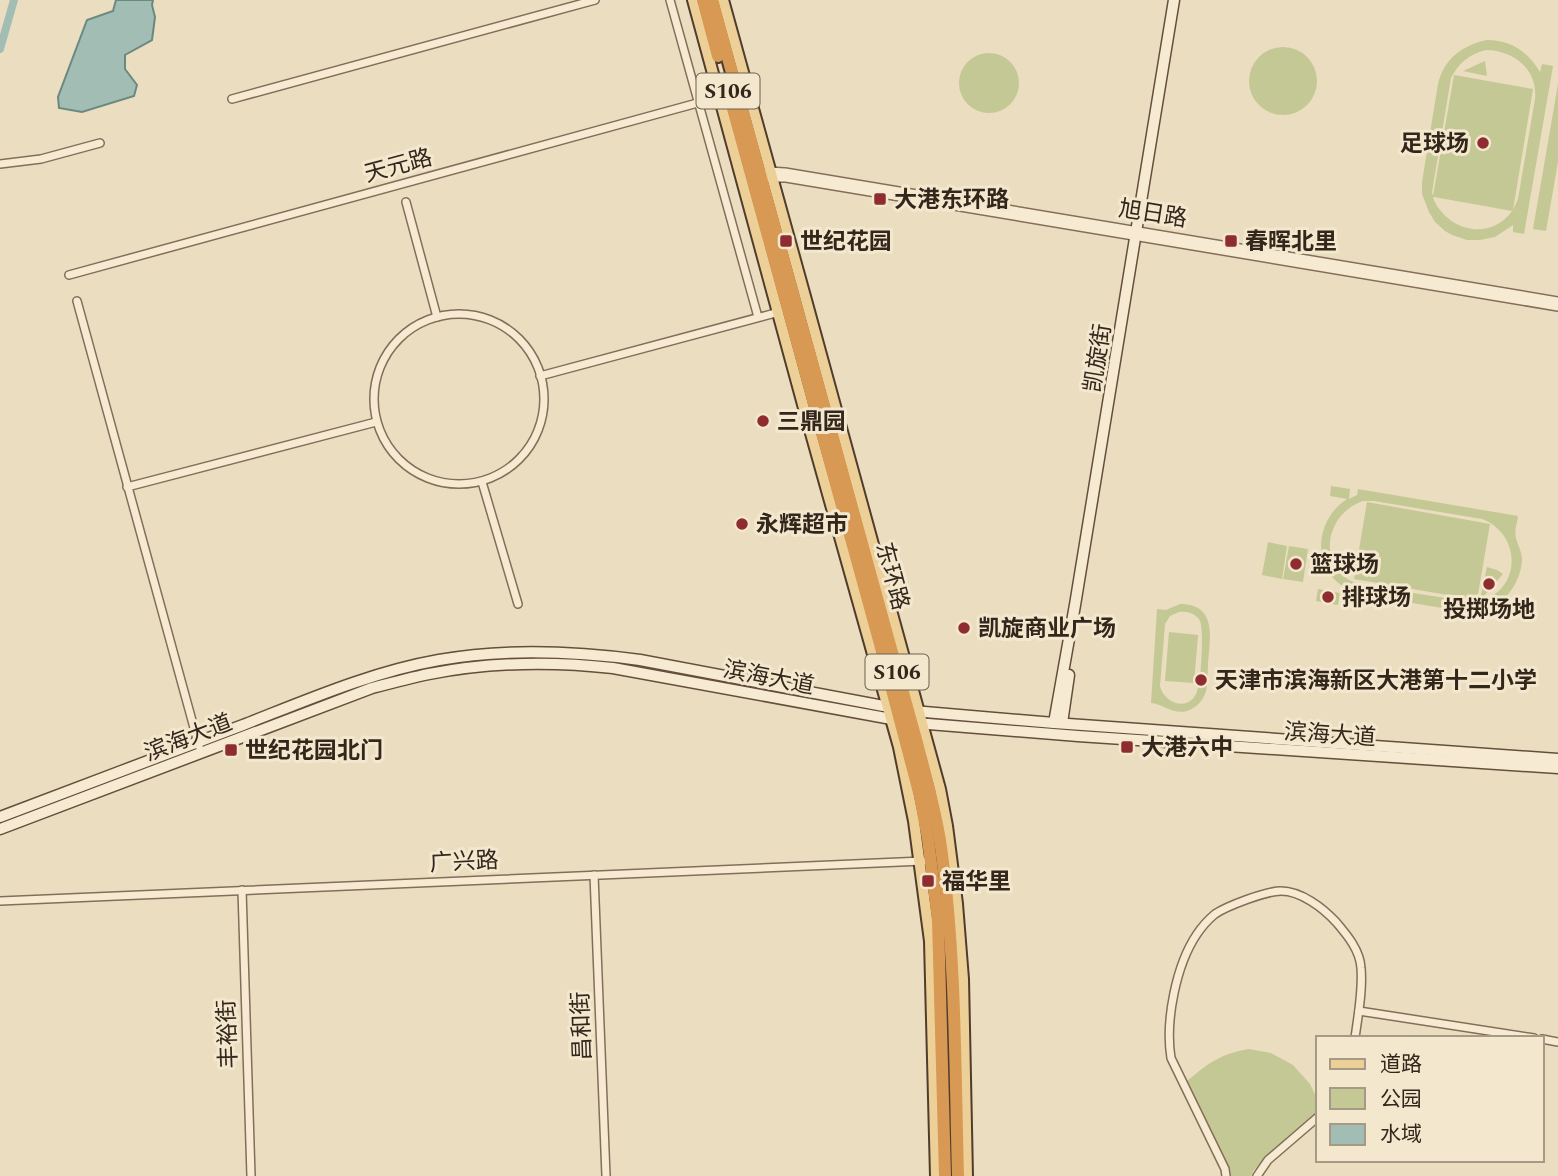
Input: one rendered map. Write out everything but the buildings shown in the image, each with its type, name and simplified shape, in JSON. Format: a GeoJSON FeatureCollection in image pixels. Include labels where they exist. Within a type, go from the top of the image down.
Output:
{"type":"FeatureCollection","features":[{"type":"Feature","properties":{"kind":"highway","name":"东环路"},"geometry":{"type":"LineString","coordinates":[[703,0],[729,95],[757,177],[905,715],[928,788],[940,845],[949,919],[958,1176]]}},
{"type":"Feature","properties":{"kind":"highway","name":"东环路"},"geometry":{"type":"LineString","coordinates":[[712,0],[729,95]]}},
{"type":"Feature","properties":{"kind":"highway","name":"东环路"},"geometry":{"type":"LineString","coordinates":[[905,715],[920,796],[926,861],[938,920],[945,1176]]}},
{"type":"Feature","properties":{"kind":"main road"},"geometry":{"type":"LineString","coordinates":[[693,0],[757,177],[905,715],[940,789],[957,904],[963,979],[967,1176]]}},
{"type":"Feature","properties":{"kind":"main road"},"geometry":{"type":"LineString","coordinates":[[723,0],[757,177]]}},
{"type":"Feature","properties":{"kind":"main road","name":"凯旋街"},"geometry":{"type":"LineString","coordinates":[[1058,723],[1177,0]]}},
{"type":"Feature","properties":{"kind":"main road","name":"滨海大道"},"geometry":{"type":"LineString","coordinates":[[0,817],[338,688],[401,668],[441,660],[507,653],[561,652],[621,657],[905,715],[1058,723],[1558,759]]}},
{"type":"Feature","properties":{"kind":"main road","name":"滨海大道"},"geometry":{"type":"LineString","coordinates":[[0,829],[372,688],[430,674],[512,664],[583,665],[638,671],[905,715],[1077,736],[1558,768]]}},
{"type":"Feature","properties":{"kind":"main road"},"geometry":{"type":"LineString","coordinates":[[926,861],[936,1176]]}},
{"type":"Feature","properties":{"kind":"street"},"geometry":{"type":"LineString","coordinates":[[232,99],[595,0]]}},
{"type":"Feature","properties":{"kind":"street"},"geometry":{"type":"LineString","coordinates":[[670,0],[758,317]]}},
{"type":"Feature","properties":{"kind":"street","name":"天元路"},"geometry":{"type":"LineString","coordinates":[[69,275],[729,95]]}},
{"type":"Feature","properties":{"kind":"street"},"geometry":{"type":"LineString","coordinates":[[0,164],[41,159],[100,143]]}},
{"type":"Feature","properties":{"kind":"street","name":"旭日路"},"geometry":{"type":"LineString","coordinates":[[757,177],[786,178],[1558,301]]}},
{"type":"Feature","properties":{"kind":"street"},"geometry":{"type":"LineString","coordinates":[[406,202],[437,317]]}},
{"type":"Feature","properties":{"kind":"street","name":"旭日路"},"geometry":{"type":"LineString","coordinates":[[1139,234],[1558,307]]}},
{"type":"Feature","properties":{"kind":"street"},"geometry":{"type":"LineString","coordinates":[[77,301],[201,754]]}},
{"type":"Feature","properties":{"kind":"street"},"geometry":{"type":"LineString","coordinates":[[540,376],[793,308]]}},
{"type":"Feature","properties":{"kind":"street"},"geometry":{"type":"LineString","coordinates":[[466,314],[495,322],[519,339],[536,363],[540,376],[544,392],[541,421],[529,448],[508,469],[482,482],[455,485],[429,479],[405,466],[387,446],[376,422],[373,395],[379,369],[392,345],[412,328],[437,317],[466,314]]}},
{"type":"Feature","properties":{"kind":"street"},"geometry":{"type":"LineString","coordinates":[[127,487],[376,422]]}},
{"type":"Feature","properties":{"kind":"street"},"geometry":{"type":"LineString","coordinates":[[482,482],[518,604]]}},
{"type":"Feature","properties":{"kind":"street","name":"广兴路"},"geometry":{"type":"LineString","coordinates":[[0,901],[926,861]]}},
{"type":"Feature","properties":{"kind":"street","name":"昌和街"},"geometry":{"type":"LineString","coordinates":[[594,875],[606,1176]]}},
{"type":"Feature","properties":{"kind":"street","name":"丰裕街"},"geometry":{"type":"LineString","coordinates":[[242,890],[251,1176]]}},
{"type":"Feature","properties":{"kind":"street"},"geometry":{"type":"LineString","coordinates":[[1226,1176],[1171,1058],[1168,1040],[1177,975],[1196,934],[1214,915],[1262,895],[1282,891],[1306,898],[1327,913],[1350,938],[1361,966],[1359,1011],[1354,1036]]}},
{"type":"Feature","properties":{"kind":"street"},"geometry":{"type":"LineString","coordinates":[[1359,1011],[1521,1036]]}},
{"type":"Feature","properties":{"kind":"street"},"geometry":{"type":"LineString","coordinates":[[1257,1176],[1268,1160],[1316,1118]]}},
{"type":"Feature","properties":{"kind":"green space","name":"足球场"},"geometry":{"type":"Polygon","coordinates":[[[1487,40],[1504,42],[1518,48],[1540,72],[1542,64],[1553,66],[1524,234],[1513,232],[1513,225],[1495,237],[1467,240],[1452,235],[1435,222],[1422,194],[1422,182],[1441,75],[1455,54],[1470,45],[1487,40]],[[1486,50],[1465,60],[1451,78],[1432,192],[1433,196],[1454,75],[1533,89],[1513,210],[1518,199],[1535,88],[1522,63],[1505,53],[1486,50]],[[1434,197],[1448,218],[1470,229],[1492,227],[1503,221],[1512,211],[1434,197]]]}},
{"type":"Feature","properties":{"kind":"green space"},"geometry":{"type":"Polygon","coordinates":[[[1283,47],[1296,50],[1307,57],[1314,68],[1317,81],[1314,94],[1307,105],[1296,112],[1283,115],[1270,112],[1259,105],[1252,94],[1249,81],[1252,68],[1259,57],[1270,50],[1283,47]]]}},
{"type":"Feature","properties":{"kind":"green space"},"geometry":{"type":"Polygon","coordinates":[[[983,53],[995,53],[1014,66],[1019,83],[1017,95],[1006,108],[995,113],[983,113],[964,100],[959,89],[959,77],[972,58],[983,53]]]}},
{"type":"Feature","properties":{"kind":"green space"},"geometry":{"type":"Polygon","coordinates":[[[1485,61],[1487,76],[1463,71],[1485,61]]]}},
{"type":"Feature","properties":{"kind":"green space"},"geometry":{"type":"Polygon","coordinates":[[[1558,84],[1558,162],[1546,231],[1533,229],[1558,84]]]}},
{"type":"Feature","properties":{"kind":"green space"},"geometry":{"type":"Polygon","coordinates":[[[1331,486],[1350,489],[1349,499],[1357,495],[1358,489],[1518,516],[1515,536],[1522,560],[1519,576],[1505,598],[1478,611],[1460,611],[1353,591],[1335,580],[1323,560],[1321,548],[1325,526],[1330,515],[1347,499],[1330,496],[1331,486]],[[1363,501],[1349,508],[1339,518],[1333,531],[1331,557],[1337,569],[1347,579],[1362,585],[1471,602],[1487,598],[1500,590],[1508,579],[1511,552],[1506,539],[1496,527],[1482,519],[1363,501]]]}},
{"type":"Feature","properties":{"kind":"green space"},"geometry":{"type":"Polygon","coordinates":[[[1367,502],[1490,524],[1477,600],[1354,579],[1367,502]]]}},
{"type":"Feature","properties":{"kind":"green space","name":"篮球场"},"geometry":{"type":"Polygon","coordinates":[[[1268,542],[1287,546],[1282,579],[1262,575],[1268,542]]]}},
{"type":"Feature","properties":{"kind":"green space","name":"篮球场"},"geometry":{"type":"Polygon","coordinates":[[[1289,546],[1308,549],[1303,582],[1283,579],[1289,546]]]}},
{"type":"Feature","properties":{"kind":"green space","name":"投掷场地"},"geometry":{"type":"Polygon","coordinates":[[[1487,567],[1503,574],[1483,597],[1481,595],[1487,567]]]}},
{"type":"Feature","properties":{"kind":"green space","name":"排球场"},"geometry":{"type":"Polygon","coordinates":[[[1318,589],[1340,593],[1338,605],[1316,601],[1318,589]]]}},
{"type":"Feature","properties":{"kind":"green space"},"geometry":{"type":"Polygon","coordinates":[[[1180,604],[1192,606],[1201,610],[1209,625],[1206,691],[1194,708],[1182,712],[1151,703],[1157,609],[1166,610],[1180,604]],[[1188,612],[1170,616],[1165,624],[1160,686],[1166,697],[1182,704],[1192,700],[1196,694],[1202,643],[1199,619],[1188,612]]]}},
{"type":"Feature","properties":{"kind":"green space"},"geometry":{"type":"Polygon","coordinates":[[[1169,632],[1198,635],[1194,683],[1165,681],[1169,632]]]}},
{"type":"Feature","properties":{"kind":"green space"},"geometry":{"type":"Polygon","coordinates":[[[1249,1049],[1271,1053],[1293,1065],[1310,1084],[1316,1097],[1316,1114],[1287,1137],[1251,1176],[1231,1176],[1187,1081],[1215,1060],[1249,1049]]]}},
{"type":"Feature","properties":{"kind":"water"},"geometry":{"type":"Polygon","coordinates":[[[116,0],[153,0],[155,17],[152,40],[125,55],[125,69],[137,85],[134,96],[82,112],[59,108],[58,97],[87,20],[113,11],[116,0]]]}},
{"type":"Feature","properties":{"kind":"waterway"},"geometry":{"type":"LineString","coordinates":[[0,49],[14,0]]}},
{"type":"Feature","properties":{"kind":"place","name":"足球场"},"geometry":{"type":"Point","coordinates":[1483,143]}},
{"type":"Feature","properties":{"kind":"place","name":"大港东环路"},"geometry":{"type":"Point","coordinates":[880,199]}},
{"type":"Feature","properties":{"kind":"place","name":"世纪花园"},"geometry":{"type":"Point","coordinates":[786,241]}},
{"type":"Feature","properties":{"kind":"place","name":"春晖北里"},"geometry":{"type":"Point","coordinates":[1231,241]}},
{"type":"Feature","properties":{"kind":"place","name":"三鼎园"},"geometry":{"type":"Point","coordinates":[763,421]}},
{"type":"Feature","properties":{"kind":"place","name":"永辉超市"},"geometry":{"type":"Point","coordinates":[742,524]}},
{"type":"Feature","properties":{"kind":"place","name":"篮球场"},"geometry":{"type":"Point","coordinates":[1296,564]}},
{"type":"Feature","properties":{"kind":"place","name":"投掷场地"},"geometry":{"type":"Point","coordinates":[1489,584]}},
{"type":"Feature","properties":{"kind":"place","name":"排球场"},"geometry":{"type":"Point","coordinates":[1328,597]}},
{"type":"Feature","properties":{"kind":"place","name":"凯旋商业广场"},"geometry":{"type":"Point","coordinates":[964,628]}},
{"type":"Feature","properties":{"kind":"place","name":"天津市滨海新区大港第十二小学"},"geometry":{"type":"Point","coordinates":[1201,680]}},
{"type":"Feature","properties":{"kind":"place","name":"大港六中"},"geometry":{"type":"Point","coordinates":[1127,747]}},
{"type":"Feature","properties":{"kind":"place","name":"世纪花园北门"},"geometry":{"type":"Point","coordinates":[231,750]}},
{"type":"Feature","properties":{"kind":"place","name":"福华里"},"geometry":{"type":"Point","coordinates":[928,881]}}]}
